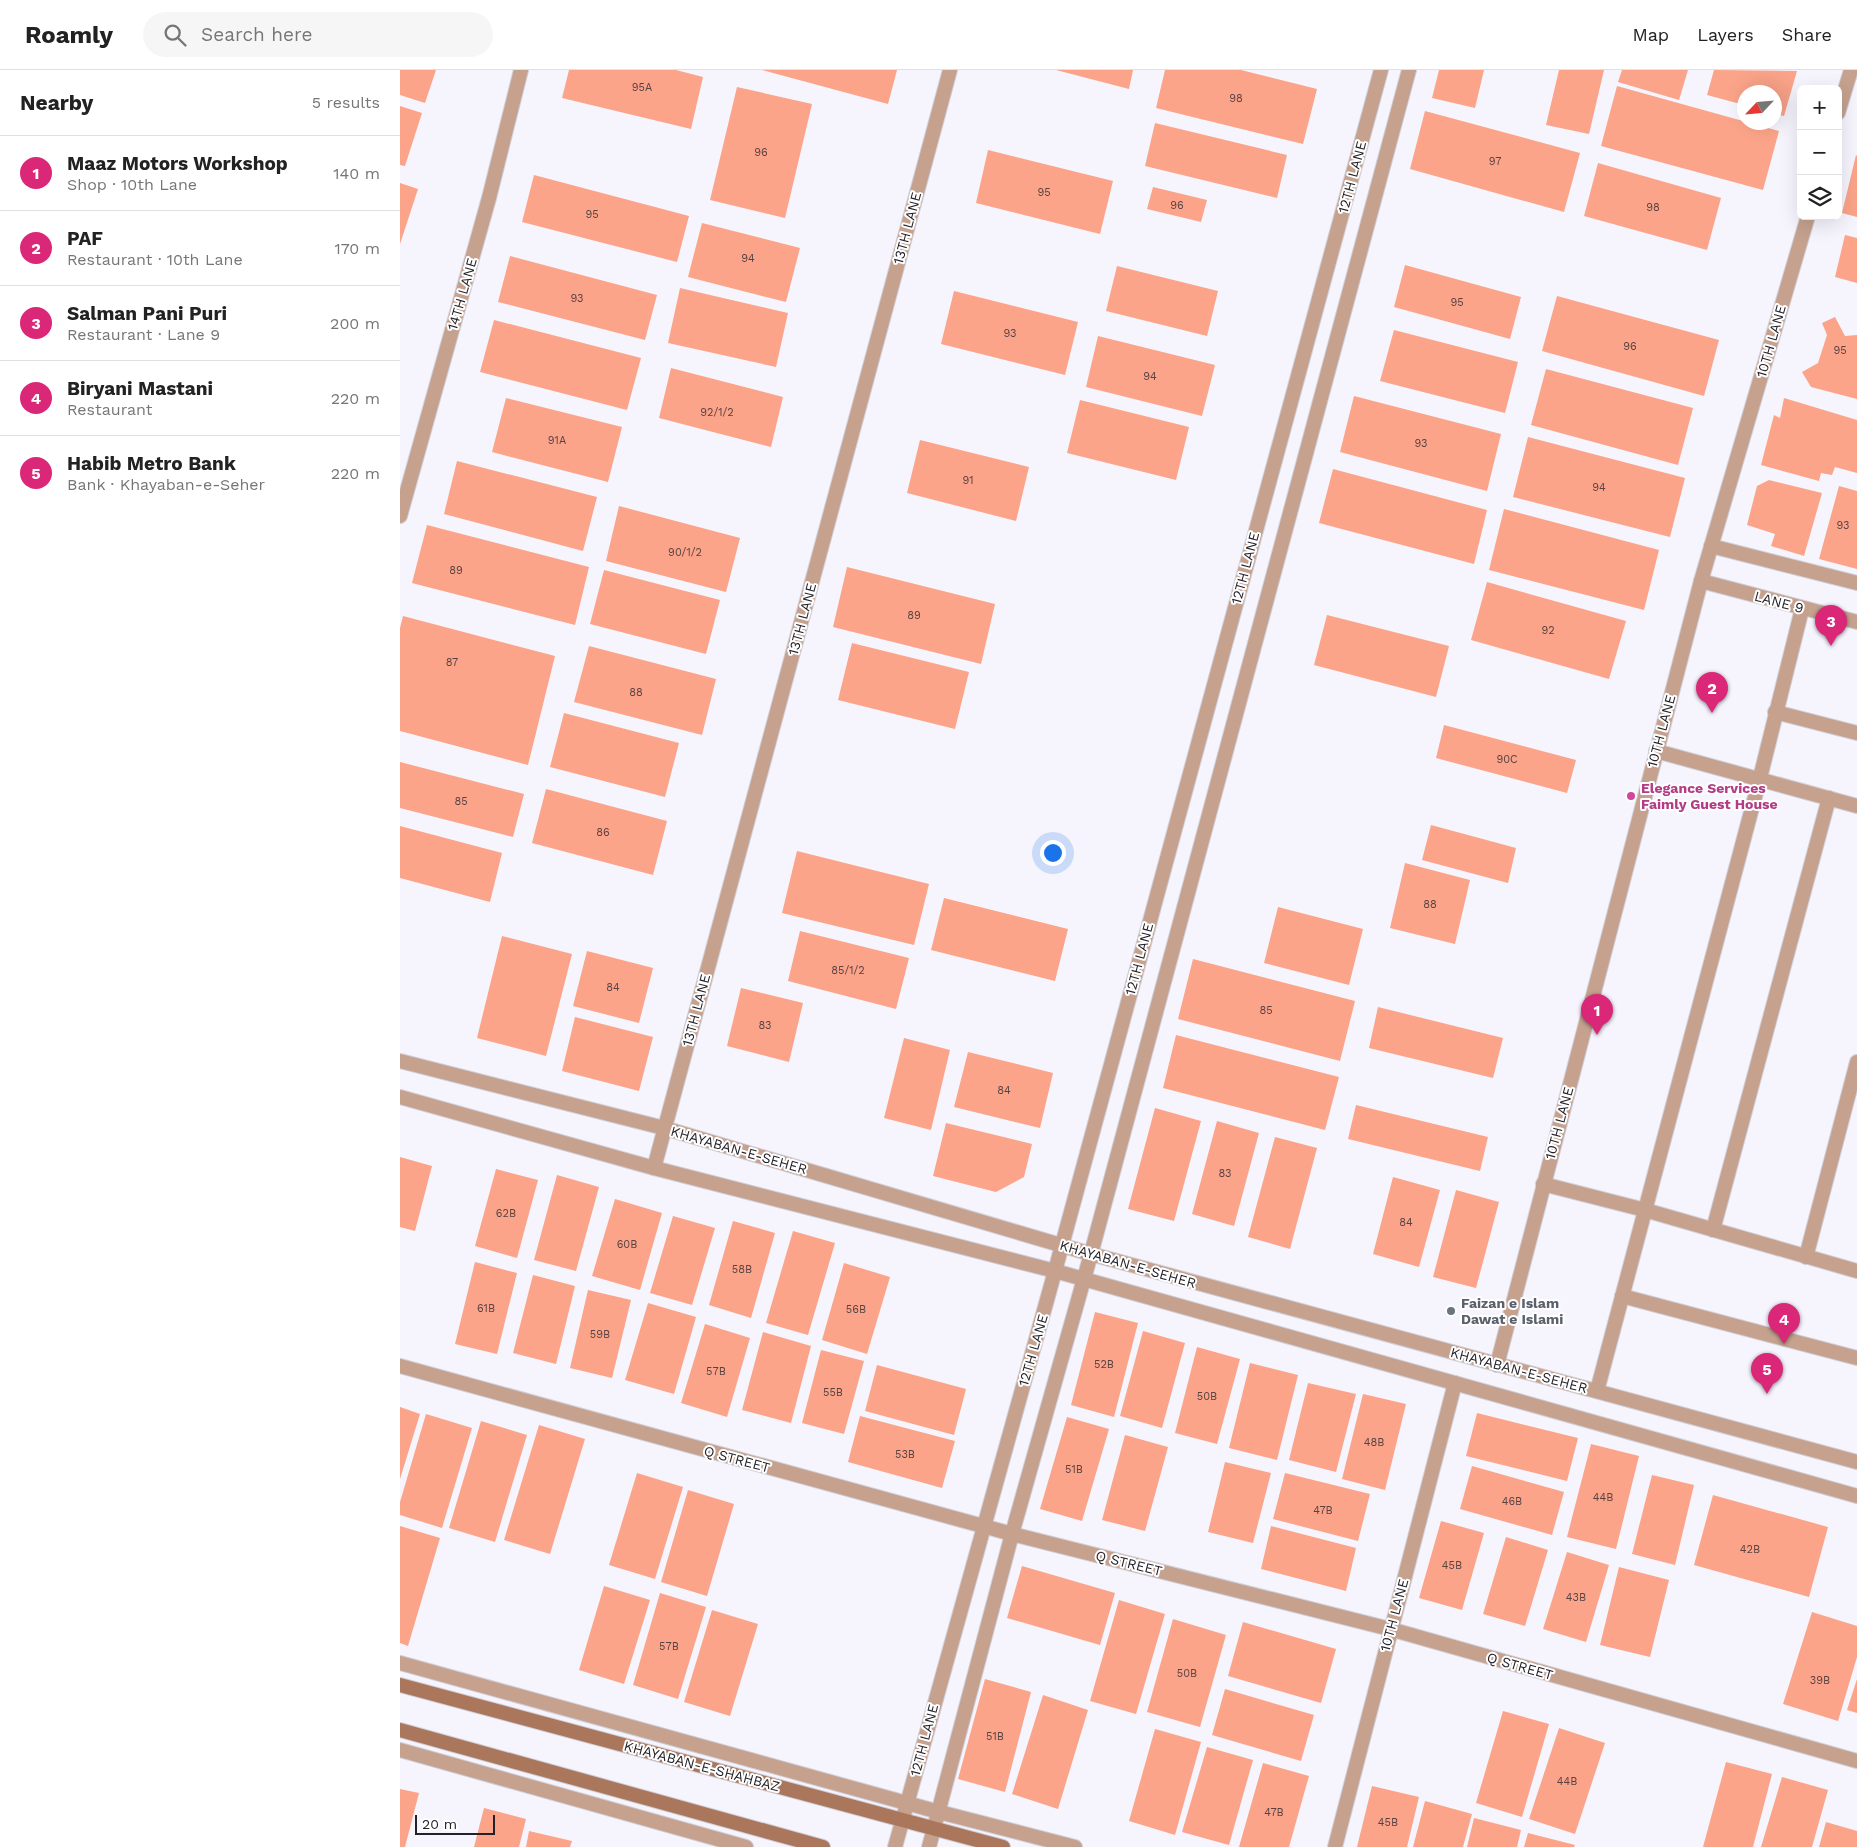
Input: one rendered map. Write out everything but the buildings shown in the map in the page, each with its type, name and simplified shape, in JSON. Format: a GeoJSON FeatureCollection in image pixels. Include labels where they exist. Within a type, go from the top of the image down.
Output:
{"type":"FeatureCollection","features":[{"type":"Feature","properties":{"kind":"main road","name":"KHAYABAN-E-SHAHBAZ"},"geometry":{"type":"LineString","coordinates":[[400,1685],[1003,1847]]}},
{"type":"Feature","properties":{"kind":"main road"},"geometry":{"type":"LineString","coordinates":[[400,1730],[823,1847]]}},
{"type":"Feature","properties":{"kind":"street","name":"14TH LANE"},"geometry":{"type":"LineString","coordinates":[[400,516],[489,198],[521,70]]}},
{"type":"Feature","properties":{"kind":"street","name":"13TH LANE"},"geometry":{"type":"LineString","coordinates":[[654,1168],[950,70]]}},
{"type":"Feature","properties":{"kind":"street","name":"12TH LANE"},"geometry":{"type":"LineString","coordinates":[[895,1847],[1055,1271],[1381,70]]}},
{"type":"Feature","properties":{"kind":"street","name":"12TH LANE"},"geometry":{"type":"LineString","coordinates":[[930,1847],[1012,1534],[1091,1254],[1409,70]]}},
{"type":"Feature","properties":{"kind":"street"},"geometry":{"type":"LineString","coordinates":[[1842,100],[1851,70]]}},
{"type":"Feature","properties":{"kind":"street","name":"10TH LANE"},"geometry":{"type":"LineString","coordinates":[[1497,1365],[1701,581],[1807,220]]}},
{"type":"Feature","properties":{"kind":"street"},"geometry":{"type":"LineString","coordinates":[[1711,546],[1857,583]]}},
{"type":"Feature","properties":{"kind":"street","name":"LANE 9"},"geometry":{"type":"LineString","coordinates":[[1701,581],[1857,622]]}},
{"type":"Feature","properties":{"kind":"street"},"geometry":{"type":"LineString","coordinates":[[1597,1391],[1760,778],[1802,608]]}},
{"type":"Feature","properties":{"kind":"street"},"geometry":{"type":"LineString","coordinates":[[1775,712],[1857,733]]}},
{"type":"Feature","properties":{"kind":"street"},"geometry":{"type":"LineString","coordinates":[[1656,751],[1857,806]]}},
{"type":"Feature","properties":{"kind":"street"},"geometry":{"type":"LineString","coordinates":[[1713,1230],[1829,798]]}},
{"type":"Feature","properties":{"kind":"street","name":"KHAYABAN-E-SEHER"},"geometry":{"type":"LineString","coordinates":[[400,1061],[664,1128],[1091,1254],[1857,1462]]}},
{"type":"Feature","properties":{"kind":"street"},"geometry":{"type":"LineString","coordinates":[[1806,1256],[1857,1062]]}},
{"type":"Feature","properties":{"kind":"street","name":"KHAYABAN-E-SEHER"},"geometry":{"type":"LineString","coordinates":[[400,1097],[654,1168],[1055,1271],[1857,1496]]}},
{"type":"Feature","properties":{"kind":"street"},"geometry":{"type":"LineString","coordinates":[[1543,1184],[1645,1210],[1857,1271]]}},
{"type":"Feature","properties":{"kind":"street"},"geometry":{"type":"LineString","coordinates":[[1622,1296],[1857,1358]]}},
{"type":"Feature","properties":{"kind":"street","name":"Q STREET"},"geometry":{"type":"LineString","coordinates":[[400,1366],[1012,1534],[1390,1629],[1857,1761]]}},
{"type":"Feature","properties":{"kind":"street","name":"10TH LANE"},"geometry":{"type":"LineString","coordinates":[[1335,1847],[1455,1382]]}},
{"type":"Feature","properties":{"kind":"street"},"geometry":{"type":"LineString","coordinates":[[400,1663],[939,1812],[1074,1847]]}},
{"type":"Feature","properties":{"kind":"street"},"geometry":{"type":"LineString","coordinates":[[400,1750],[746,1847]]}},
{"type":"Feature","properties":{"kind":"place","name":"Salman Pani Puri"},"geometry":{"type":"Point","coordinates":[1831,646]}},
{"type":"Feature","properties":{"kind":"place","name":"PAF"},"geometry":{"type":"Point","coordinates":[1712,713]}},
{"type":"Feature","properties":{"kind":"place","name":"Elegance Services Faimly Guest House"},"geometry":{"type":"Point","coordinates":[1631,796]}},
{"type":"Feature","properties":{"kind":"place","name":"Maaz Motors Workshop"},"geometry":{"type":"Point","coordinates":[1597,1035]}},
{"type":"Feature","properties":{"kind":"place","name":"Faizan e Islam Dawat e Islami"},"geometry":{"type":"Point","coordinates":[1451,1311]}},
{"type":"Feature","properties":{"kind":"place","name":"Biryani Mastani"},"geometry":{"type":"Point","coordinates":[1784,1344]}},
{"type":"Feature","properties":{"kind":"place","name":"Habib Metro Bank"},"geometry":{"type":"Point","coordinates":[1767,1394]}}]}
